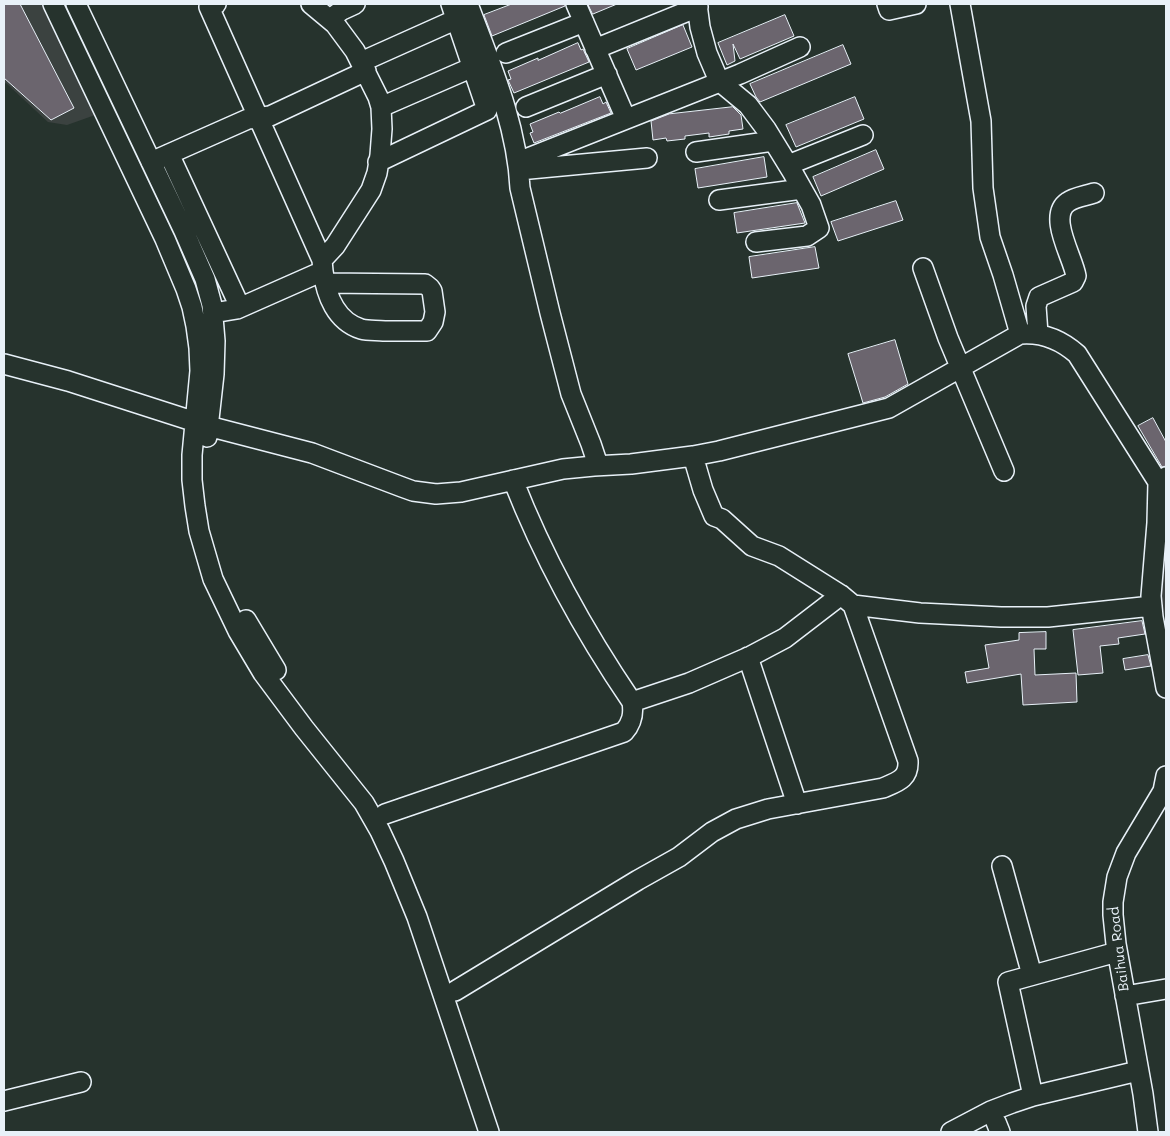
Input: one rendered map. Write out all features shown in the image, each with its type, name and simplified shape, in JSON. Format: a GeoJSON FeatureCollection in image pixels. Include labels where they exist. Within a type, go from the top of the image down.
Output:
{"type":"FeatureCollection","features":[{"type":"Feature","properties":{"kind":"street"},"geometry":{"type":"LineString","coordinates":[[53,4],[165,240],[186,289],[196,326],[199,348],[205,480],[208,504],[218,552],[225,574],[249,625],[273,666],[314,721],[375,796],[406,855],[419,886],[502,1132]]}},
{"type":"Feature","properties":{"kind":"street"},"geometry":{"type":"LineString","coordinates":[[76,4],[184,231],[205,279],[212,305],[215,358],[202,424],[192,455],[192,480],[199,531],[213,579],[238,631],[263,674],[364,803],[387,846],[417,917],[489,1132]]}},
{"type":"Feature","properties":{"kind":"street"},"geometry":{"type":"LineString","coordinates":[[213,313],[240,307],[323,271],[425,284],[432,291],[435,312],[433,322],[427,331],[367,330],[353,326],[340,315],[330,300],[323,271],[209,6],[216,4]]}},
{"type":"Feature","properties":{"kind":"street"},"geometry":{"type":"LineString","coordinates":[[311,4],[335,24],[363,67],[378,97],[381,107],[382,129],[378,162],[371,190],[335,246],[323,271]]}},
{"type":"Feature","properties":{"kind":"street"},"geometry":{"type":"LineString","coordinates":[[330,19],[342,10],[356,4]]}},
{"type":"Feature","properties":{"kind":"street"},"geometry":{"type":"LineString","coordinates":[[576,4],[626,119]]}},
{"type":"Feature","properties":{"kind":"street"},"geometry":{"type":"LineString","coordinates":[[887,4],[889,10],[916,4]]}},
{"type":"Feature","properties":{"kind":"street"},"geometry":{"type":"LineString","coordinates":[[960,4],[981,121],[983,188],[990,237],[1003,275],[1029,334]]}},
{"type":"Feature","properties":{"kind":"street"},"geometry":{"type":"LineString","coordinates":[[596,49],[697,5],[707,54],[719,81],[748,105],[773,141],[811,205],[818,228],[807,236],[756,242]]}},
{"type":"Feature","properties":{"kind":"street"},"geometry":{"type":"LineString","coordinates":[[151,162],[248,119],[270,116],[363,67],[459,9]]}},
{"type":"Feature","properties":{"kind":"street"},"geometry":{"type":"LineString","coordinates":[[378,162],[487,110],[473,67],[459,9]]}},
{"type":"Feature","properties":{"kind":"street"},"geometry":{"type":"LineString","coordinates":[[459,9],[504,103],[515,146],[520,188],[571,394],[598,465]]}},
{"type":"Feature","properties":{"kind":"street"},"geometry":{"type":"LineString","coordinates":[[506,54],[584,22]]}},
{"type":"Feature","properties":{"kind":"street"},"geometry":{"type":"LineString","coordinates":[[518,166],[626,119],[740,74],[800,46]]}},
{"type":"Feature","properties":{"kind":"street"},"geometry":{"type":"LineString","coordinates":[[381,107],[473,67]]}},
{"type":"Feature","properties":{"kind":"street"},"geometry":{"type":"LineString","coordinates":[[526,107],[606,74]]}},
{"type":"Feature","properties":{"kind":"street"},"geometry":{"type":"LineString","coordinates":[[788,165],[863,135]]}},
{"type":"Feature","properties":{"kind":"street"},"geometry":{"type":"LineString","coordinates":[[696,152],[773,141]]}},
{"type":"Feature","properties":{"kind":"street"},"geometry":{"type":"LineString","coordinates":[[169,154],[240,307]]}},
{"type":"Feature","properties":{"kind":"street"},"geometry":{"type":"LineString","coordinates":[[518,166],[647,158]]}},
{"type":"Feature","properties":{"kind":"street"},"geometry":{"type":"LineString","coordinates":[[719,200],[802,189]]}},
{"type":"Feature","properties":{"kind":"street"},"geometry":{"type":"LineString","coordinates":[[1029,334],[1039,297],[1073,282],[1076,276],[1060,225],[1059,216],[1061,209],[1066,203],[1094,193]]}},
{"type":"Feature","properties":{"kind":"street"},"geometry":{"type":"LineString","coordinates":[[923,268],[948,338],[1004,471]]}},
{"type":"Feature","properties":{"kind":"street"},"geometry":{"type":"LineString","coordinates":[[4,364],[68,381],[202,424],[312,453],[402,488],[442,494],[461,492],[563,469],[631,464],[693,456],[728,449],[889,408],[960,368],[1029,334],[1046,336],[1062,343],[1076,354],[1162,480],[1151,584],[1152,606],[1166,688]]}},
{"type":"Feature","properties":{"kind":"street"},"geometry":{"type":"LineString","coordinates":[[693,456],[703,490],[714,516],[722,520],[752,546],[779,556],[847,600],[920,613],[1001,618],[1048,617],[1152,606]]}},
{"type":"Feature","properties":{"kind":"street"},"geometry":{"type":"LineString","coordinates":[[385,814],[624,732],[631,722],[632,702],[606,665],[550,565],[527,515],[514,480]]}},
{"type":"Feature","properties":{"kind":"street"},"geometry":{"type":"LineString","coordinates":[[632,702],[689,683],[748,657],[785,638],[847,600]]}},
{"type":"Feature","properties":{"kind":"street"},"geometry":{"type":"LineString","coordinates":[[455,991],[679,857],[724,825],[751,813],[882,788],[900,780],[907,771],[908,761],[847,600]]}},
{"type":"Feature","properties":{"kind":"street"},"geometry":{"type":"LineString","coordinates":[[748,657],[797,804]]}},
{"type":"Feature","properties":{"kind":"street","name":"Baihua Road"},"geometry":{"type":"LineString","coordinates":[[1148,1132],[1117,952],[1113,915],[1114,890],[1126,852],[1163,791],[1166,776]]}},
{"type":"Feature","properties":{"kind":"street"},"geometry":{"type":"LineString","coordinates":[[1143,824],[1166,815]]}},
{"type":"Feature","properties":{"kind":"street"},"geometry":{"type":"LineString","coordinates":[[1002,866],[1032,975]]}},
{"type":"Feature","properties":{"kind":"street"},"geometry":{"type":"LineString","coordinates":[[1033,1096],[1008,982],[1117,952]]}},
{"type":"Feature","properties":{"kind":"street"},"geometry":{"type":"LineString","coordinates":[[1125,996],[1166,989]]}},
{"type":"Feature","properties":{"kind":"street"},"geometry":{"type":"LineString","coordinates":[[951,1132],[991,1111],[1033,1096],[1139,1077]]}},
{"type":"Feature","properties":{"kind":"street"},"geometry":{"type":"LineString","coordinates":[[975,1132],[998,1127],[1016,1114],[1036,1107],[1139,1077]]}},
{"type":"Feature","properties":{"kind":"street"},"geometry":{"type":"LineString","coordinates":[[4,1101],[81,1082]]}},
{"type":"Feature","properties":{"kind":"shaded area"},"geometry":{"type":"Polygon","coordinates":[[[4,4],[44,4],[98,114],[67,125],[48,122],[6,83],[4,84],[4,4]]]}},
{"type":"Feature","properties":{"kind":"shaded area"},"geometry":{"type":"Polygon","coordinates":[[[1166,486],[1166,622],[1158,584],[1166,486]]]}},
{"type":"Feature","properties":{"kind":"building"},"geometry":{"type":"Polygon","coordinates":[[[4,4],[20,4],[74,108],[51,120],[4,78],[4,4]]]}},
{"type":"Feature","properties":{"kind":"building"},"geometry":{"type":"Polygon","coordinates":[[[512,4],[565,4],[565,6],[492,36],[484,15],[512,4]]]}},
{"type":"Feature","properties":{"kind":"building"},"geometry":{"type":"Polygon","coordinates":[[[588,4],[617,4],[593,14],[588,4]]]}},
{"type":"Feature","properties":{"kind":"building"},"geometry":{"type":"Polygon","coordinates":[[[785,15],[794,36],[740,59],[733,44],[735,61],[727,65],[718,43],[785,15]]]}},
{"type":"Feature","properties":{"kind":"building"},"geometry":{"type":"Polygon","coordinates":[[[683,25],[692,47],[636,70],[627,49],[683,25]]]}},
{"type":"Feature","properties":{"kind":"building"},"geometry":{"type":"Polygon","coordinates":[[[578,43],[589,62],[514,93],[508,80],[511,79],[508,71],[578,43]]]}},
{"type":"Feature","properties":{"kind":"building"},"geometry":{"type":"Polygon","coordinates":[[[843,45],[851,64],[760,102],[756,97],[750,84],[843,45]]]}},
{"type":"Feature","properties":{"kind":"building"},"geometry":{"type":"Polygon","coordinates":[[[600,97],[603,104],[606,102],[611,113],[534,143],[530,133],[533,132],[530,124],[600,97]]]}},
{"type":"Feature","properties":{"kind":"building"},"geometry":{"type":"Polygon","coordinates":[[[855,97],[864,119],[796,147],[786,125],[855,97]]]}},
{"type":"Feature","properties":{"kind":"building"},"geometry":{"type":"Polygon","coordinates":[[[733,107],[741,115],[743,129],[729,131],[729,134],[709,137],[709,133],[685,136],[685,139],[667,141],[666,138],[653,140],[651,121],[669,114],[733,107]]]}},
{"type":"Feature","properties":{"kind":"building"},"geometry":{"type":"Polygon","coordinates":[[[876,150],[884,169],[821,196],[813,177],[876,150]]]}},
{"type":"Feature","properties":{"kind":"building"},"geometry":{"type":"Polygon","coordinates":[[[764,157],[767,177],[698,188],[695,169],[764,157]]]}},
{"type":"Feature","properties":{"kind":"building"},"geometry":{"type":"Polygon","coordinates":[[[896,201],[903,220],[838,241],[831,222],[896,201]]]}},
{"type":"Feature","properties":{"kind":"building"},"geometry":{"type":"Polygon","coordinates":[[[797,203],[805,223],[737,233],[734,213],[797,203]]]}},
{"type":"Feature","properties":{"kind":"building"},"geometry":{"type":"Polygon","coordinates":[[[815,247],[819,268],[752,278],[749,257],[815,247]]]}},
{"type":"Feature","properties":{"kind":"building"},"geometry":{"type":"Polygon","coordinates":[[[895,340],[908,384],[885,397],[863,403],[848,354],[895,340]]]}},
{"type":"Feature","properties":{"kind":"building"},"geometry":{"type":"Polygon","coordinates":[[[1153,418],[1166,442],[1166,466],[1162,467],[1138,426],[1153,418]]]}},
{"type":"Feature","properties":{"kind":"building"},"geometry":{"type":"Polygon","coordinates":[[[1142,621],[1145,634],[1118,638],[1119,644],[1100,646],[1103,673],[1078,675],[1073,630],[1142,621]]]}},
{"type":"Feature","properties":{"kind":"building"},"geometry":{"type":"Polygon","coordinates":[[[1046,632],[1046,649],[1034,649],[1035,675],[1076,673],[1077,702],[1023,705],[1021,674],[967,683],[965,672],[989,668],[985,645],[1019,640],[1019,633],[1046,632]]]}},
{"type":"Feature","properties":{"kind":"building"},"geometry":{"type":"Polygon","coordinates":[[[1148,655],[1151,666],[1125,670],[1123,659],[1148,655]]]}}]}
